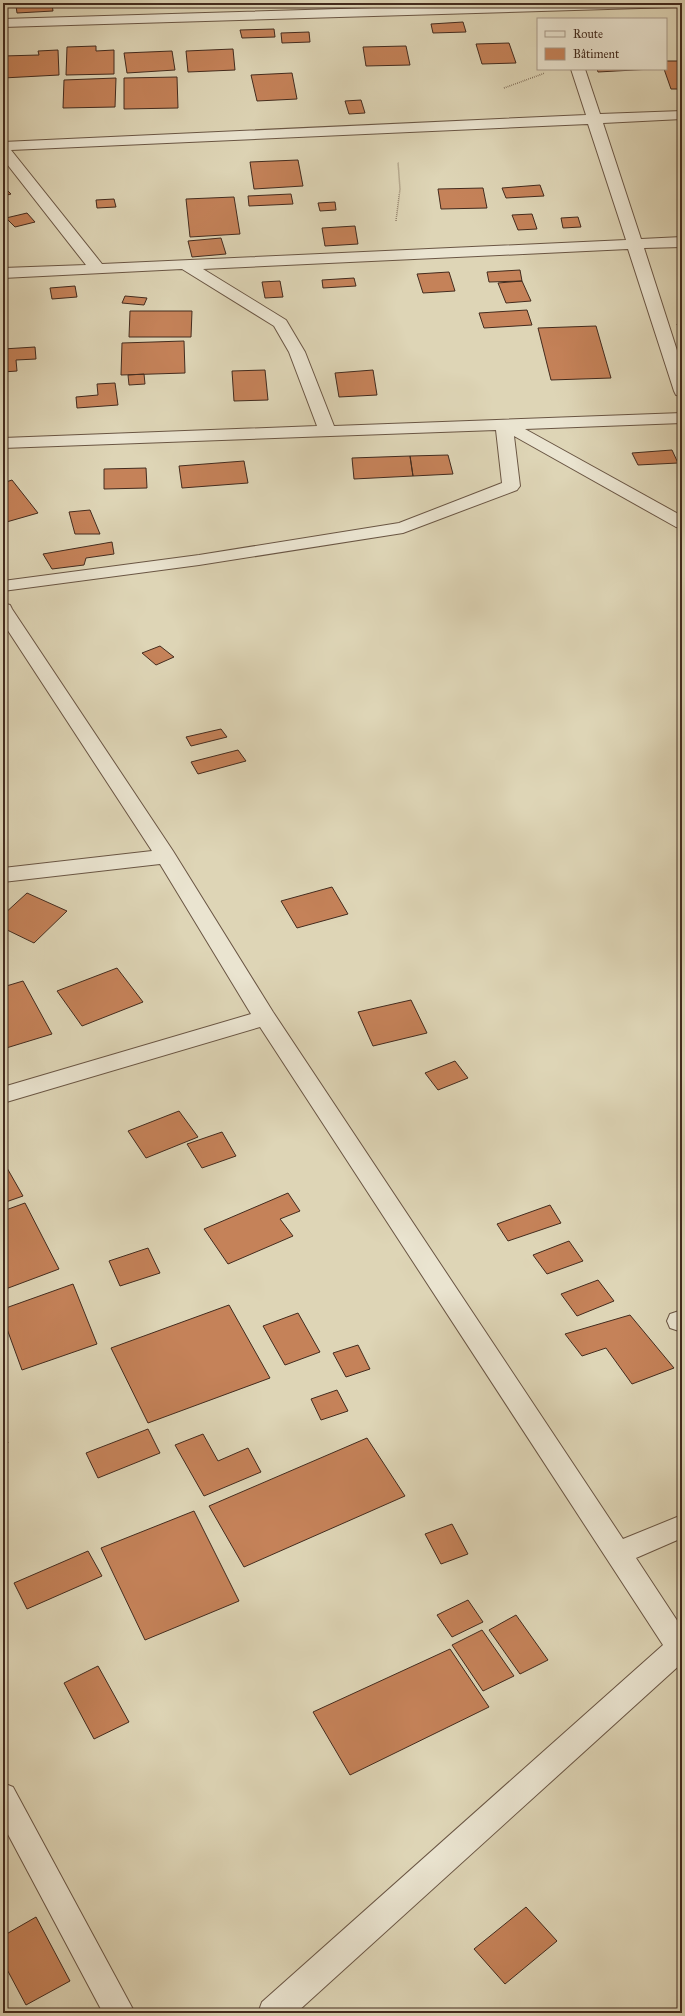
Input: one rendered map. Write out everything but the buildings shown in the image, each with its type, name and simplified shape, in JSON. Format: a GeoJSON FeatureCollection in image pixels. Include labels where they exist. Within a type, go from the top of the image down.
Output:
{"type":"FeatureCollection","features":[{"type":"Feature","properties":{"kind":"street"},"geometry":{"type":"LineString","coordinates":[[3,23],[559,10],[674,3]]}},
{"type":"Feature","properties":{"kind":"street"},"geometry":{"type":"LineString","coordinates":[[578,70],[682,391]]}},
{"type":"Feature","properties":{"kind":"street"},"geometry":{"type":"LineString","coordinates":[[3,148],[594,118],[682,115]]}},
{"type":"Feature","properties":{"kind":"street"},"geometry":{"type":"LineString","coordinates":[[3,148],[98,269]]}},
{"type":"Feature","properties":{"kind":"street"},"geometry":{"type":"LineString","coordinates":[[3,273],[682,242]]}},
{"type":"Feature","properties":{"kind":"street"},"geometry":{"type":"LineString","coordinates":[[186,265],[280,323],[296,352],[328,431]]}},
{"type":"Feature","properties":{"kind":"street"},"geometry":{"type":"LineString","coordinates":[[3,442],[682,418]]}},
{"type":"Feature","properties":{"kind":"street"},"geometry":{"type":"LineString","coordinates":[[504,424],[682,523]]}},
{"type":"Feature","properties":{"kind":"street"},"geometry":{"type":"LineString","coordinates":[[3,586],[199,560],[403,528],[511,486],[504,424]]}},
{"type":"Feature","properties":{"kind":"street"},"geometry":{"type":"LineString","coordinates":[[3,609],[13,638],[166,856],[265,1018],[681,1649],[273,2013]]}},
{"type":"Feature","properties":{"kind":"street"},"geometry":{"type":"LineString","coordinates":[[3,875],[166,856]]}},
{"type":"Feature","properties":{"kind":"street"},"geometry":{"type":"LineString","coordinates":[[3,1095],[265,1018]]}},
{"type":"Feature","properties":{"kind":"street"},"geometry":{"type":"LineString","coordinates":[[618,1554],[682,1526]]}},
{"type":"Feature","properties":{"kind":"street"},"geometry":{"type":"LineString","coordinates":[[3,1796],[120,2013]]}}]}
